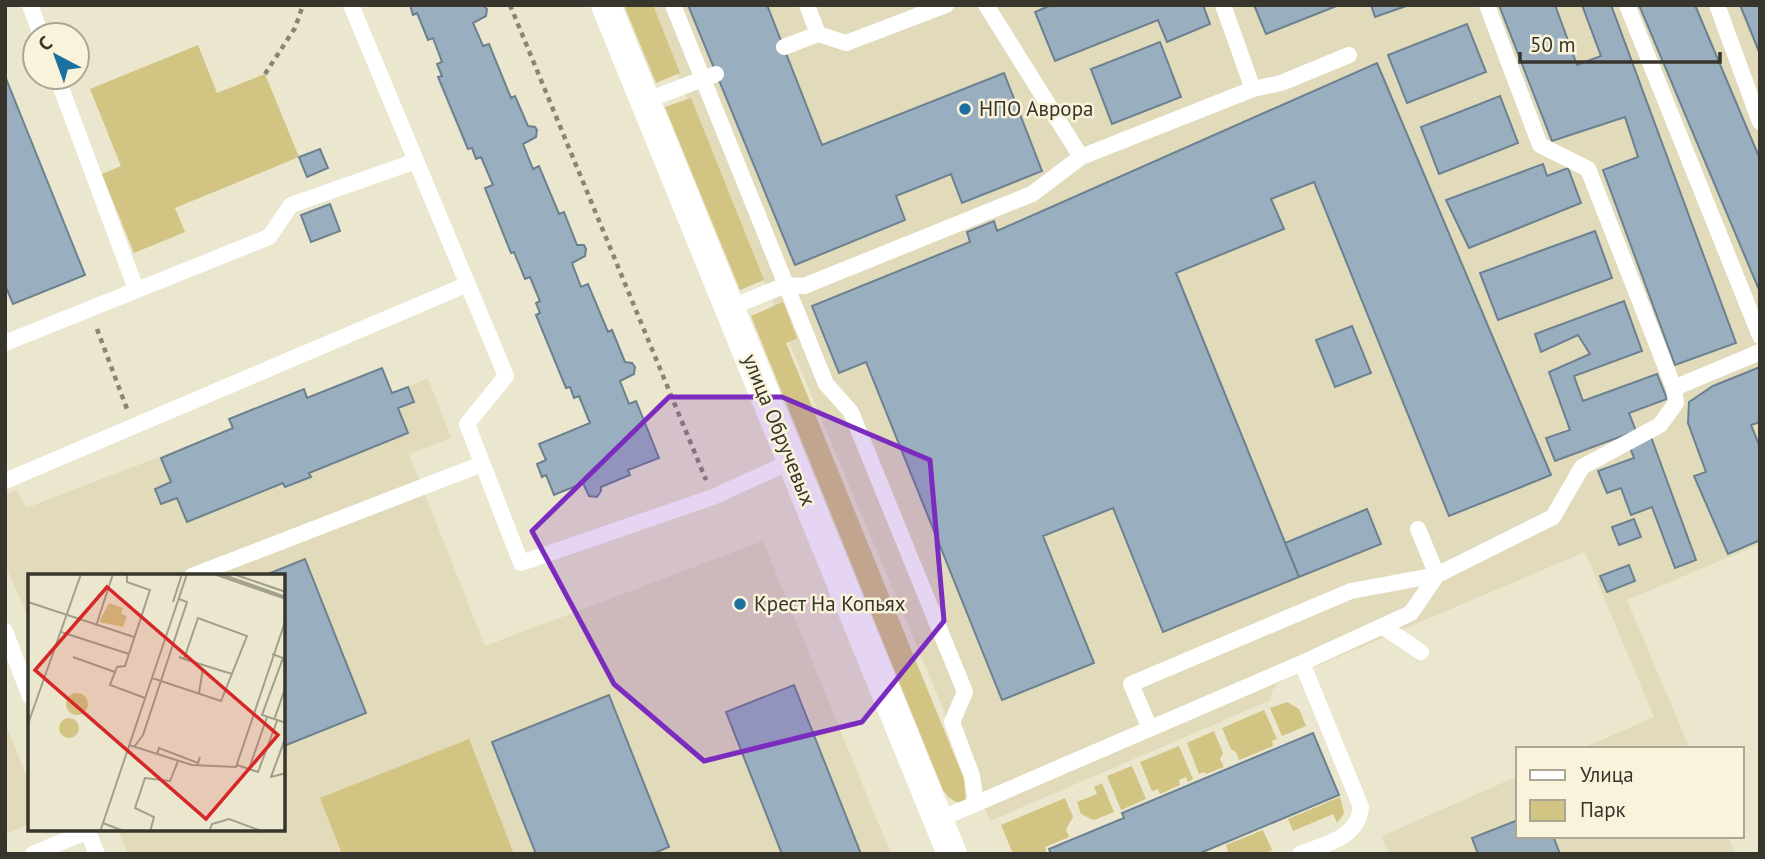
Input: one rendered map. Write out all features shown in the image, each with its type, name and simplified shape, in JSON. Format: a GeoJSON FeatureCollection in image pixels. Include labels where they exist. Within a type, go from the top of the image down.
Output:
{"type":"FeatureCollection","features":[{"type":"Feature","properties":{"kind":"street","name":"улица Обручевых"},"geometry":{"type":"LineString","coordinates":[[606,5],[952,854]]}},
{"type":"Feature","properties":{"kind":"lane"},"geometry":{"type":"LineString","coordinates":[[351,5],[506,376],[467,424],[521,563],[713,497],[792,461]]}},
{"type":"Feature","properties":{"kind":"lane"},"geometry":{"type":"LineString","coordinates":[[673,5],[709,76],[786,285],[826,384],[851,412],[965,692],[952,722],[972,776],[976,803]]}},
{"type":"Feature","properties":{"kind":"lane"},"geometry":{"type":"LineString","coordinates":[[807,5],[818,34]]}},
{"type":"Feature","properties":{"kind":"lane"},"geometry":{"type":"LineString","coordinates":[[784,47],[818,34],[846,43],[946,5]]}},
{"type":"Feature","properties":{"kind":"lane"},"geometry":{"type":"LineString","coordinates":[[986,5],[1081,158]]}},
{"type":"Feature","properties":{"kind":"lane"},"geometry":{"type":"LineString","coordinates":[[1223,5],[1253,89]]}},
{"type":"Feature","properties":{"kind":"lane"},"geometry":{"type":"LineString","coordinates":[[1150,729],[1131,684],[1351,591],[1437,575],[1553,517],[1582,467],[1660,425],[1676,403],[1674,388],[1588,169],[1540,145],[1487,5]]}},
{"type":"Feature","properties":{"kind":"lane"},"geometry":{"type":"LineString","coordinates":[[1627,5],[1760,336]]}},
{"type":"Feature","properties":{"kind":"lane"},"geometry":{"type":"LineString","coordinates":[[1717,5],[1760,122]]}},
{"type":"Feature","properties":{"kind":"lane"},"geometry":{"type":"LineString","coordinates":[[729,308],[786,285],[804,286],[1032,194],[1081,158],[1253,89],[1281,83],[1349,55]]}},
{"type":"Feature","properties":{"kind":"lane"},"geometry":{"type":"LineString","coordinates":[[645,101],[709,76]]}},
{"type":"Feature","properties":{"kind":"lane"},"geometry":{"type":"LineString","coordinates":[[62,91],[136,289]]}},
{"type":"Feature","properties":{"kind":"lane"},"geometry":{"type":"LineString","coordinates":[[5,343],[269,237],[291,205],[416,161]]}},
{"type":"Feature","properties":{"kind":"lane"},"geometry":{"type":"LineString","coordinates":[[5,481],[468,284]]}},
{"type":"Feature","properties":{"kind":"lane"},"geometry":{"type":"LineString","coordinates":[[1674,388],[1760,352]]}},
{"type":"Feature","properties":{"kind":"lane"},"geometry":{"type":"LineString","coordinates":[[197,574],[482,464]]}},
{"type":"Feature","properties":{"kind":"lane"},"geometry":{"type":"LineString","coordinates":[[1418,529],[1437,575]]}},
{"type":"Feature","properties":{"kind":"lane"},"geometry":{"type":"LineString","coordinates":[[938,820],[1302,663],[1411,613],[1437,575]]}},
{"type":"Feature","properties":{"kind":"lane"},"geometry":{"type":"LineString","coordinates":[[1382,626],[1421,652]]}},
{"type":"Feature","properties":{"kind":"lane"},"geometry":{"type":"LineString","coordinates":[[5,631],[28,692]]}},
{"type":"Feature","properties":{"kind":"lane"},"geometry":{"type":"LineString","coordinates":[[1300,854],[1348,833],[1359,822],[1361,807],[1302,663]]}},
{"type":"Feature","properties":{"kind":"lane"},"geometry":{"type":"LineString","coordinates":[[33,854],[85,831]]}},
{"type":"Feature","properties":{"kind":"lane"},"geometry":{"type":"LineString","coordinates":[[87,831],[97,854]]}},
{"type":"Feature","properties":{"kind":"path"},"geometry":{"type":"LineString","coordinates":[[265,74],[295,28],[303,5]]}},
{"type":"Feature","properties":{"kind":"path"},"geometry":{"type":"LineString","coordinates":[[510,5],[713,497]]}},
{"type":"Feature","properties":{"kind":"path"},"geometry":{"type":"LineString","coordinates":[[89,308],[134,426]]}},
{"type":"Feature","properties":{"kind":"highlighted area"},"geometry":{"type":"Polygon","coordinates":[[[669,397],[782,397],[930,460],[944,621],[862,722],[704,761],[614,684],[532,531],[669,397]]]}},
{"type":"Feature","properties":{"kind":"shaded area"},"geometry":{"type":"Polygon","coordinates":[[[648,5],[1760,5],[1760,544],[1627,600],[1689,747],[1586,747],[1654,717],[1585,552],[1279,682],[1272,691],[1271,700],[990,821],[648,5]]]}},
{"type":"Feature","properties":{"kind":"shaded area"},"geometry":{"type":"Polygon","coordinates":[[[382,368],[392,393],[428,378],[451,438],[409,454],[485,646],[763,541],[891,854],[128,854],[119,831],[285,831],[285,574],[28,574],[28,617],[5,565],[5,495],[17,490],[26,508],[232,429],[229,419],[304,389],[308,398],[382,368]]]}},
{"type":"Feature","properties":{"kind":"shaded area"},"geometry":{"type":"Polygon","coordinates":[[[5,723],[28,780],[28,825],[5,834],[5,723]]]}},
{"type":"Feature","properties":{"kind":"shaded area"},"geometry":{"type":"Polygon","coordinates":[[[1516,777],[1516,838],[1729,838],[1735,854],[1389,854],[1382,836],[1516,777]]]}},
{"type":"Feature","properties":{"kind":"green space"},"geometry":{"type":"Polygon","coordinates":[[[624,5],[653,5],[680,73],[656,83],[624,5]]]}},
{"type":"Feature","properties":{"kind":"green space"},"geometry":{"type":"Polygon","coordinates":[[[198,45],[217,93],[265,74],[299,157],[175,208],[185,232],[134,253],[102,174],[121,166],[91,89],[198,45]]]}},
{"type":"Feature","properties":{"kind":"green space"},"geometry":{"type":"Polygon","coordinates":[[[691,98],[764,280],[740,290],[665,107],[691,98]]]}},
{"type":"Feature","properties":{"kind":"green space"},"geometry":{"type":"Polygon","coordinates":[[[783,302],[797,338],[786,343],[964,779],[966,804],[953,800],[943,790],[751,316],[783,302]]]}},
{"type":"Feature","properties":{"kind":"green space"},"geometry":{"type":"Polygon","coordinates":[[[1287,702],[1299,709],[1306,726],[1282,736],[1270,708],[1287,702]]]}},
{"type":"Feature","properties":{"kind":"green space"},"geometry":{"type":"Polygon","coordinates":[[[1264,710],[1277,739],[1272,741],[1273,746],[1239,760],[1222,728],[1264,710]]]}},
{"type":"Feature","properties":{"kind":"green space"},"geometry":{"type":"Polygon","coordinates":[[[1214,731],[1223,753],[1220,759],[1224,767],[1199,774],[1187,743],[1214,731]]]}},
{"type":"Feature","properties":{"kind":"green space"},"geometry":{"type":"Polygon","coordinates":[[[469,739],[514,854],[342,854],[320,798],[469,739]]]}},
{"type":"Feature","properties":{"kind":"green space"},"geometry":{"type":"Polygon","coordinates":[[[1179,746],[1193,779],[1188,782],[1186,777],[1179,780],[1180,785],[1160,794],[1158,789],[1152,791],[1140,762],[1179,746]]]}},
{"type":"Feature","properties":{"kind":"green space"},"geometry":{"type":"Polygon","coordinates":[[[1132,766],[1146,799],[1121,810],[1107,776],[1132,766]]]}},
{"type":"Feature","properties":{"kind":"green space"},"geometry":{"type":"Polygon","coordinates":[[[1102,783],[1114,812],[1094,820],[1081,814],[1077,802],[1097,794],[1094,787],[1102,783]]]}},
{"type":"Feature","properties":{"kind":"green space"},"geometry":{"type":"Polygon","coordinates":[[[1340,797],[1344,813],[1337,823],[1333,814],[1293,831],[1288,819],[1340,797]]]}},
{"type":"Feature","properties":{"kind":"green space"},"geometry":{"type":"Polygon","coordinates":[[[1065,798],[1073,817],[1066,829],[1069,837],[1045,847],[1047,854],[1013,854],[1001,825],[1065,798]]]}},
{"type":"Feature","properties":{"kind":"green space"},"geometry":{"type":"Polygon","coordinates":[[[1263,830],[1272,850],[1264,854],[1229,854],[1226,845],[1263,830]]]}},
{"type":"Feature","properties":{"kind":"building"},"geometry":{"type":"Polygon","coordinates":[[[410,5],[483,5],[487,9],[486,16],[473,23],[483,46],[489,44],[511,98],[515,96],[528,126],[537,130],[536,137],[523,144],[533,169],[539,166],[559,214],[564,212],[577,245],[584,245],[586,249],[585,256],[572,263],[581,287],[588,284],[608,332],[612,330],[625,362],[632,363],[635,367],[634,374],[620,381],[629,404],[636,401],[659,458],[628,470],[630,475],[601,487],[597,497],[589,496],[583,483],[554,495],[546,475],[542,477],[537,464],[546,460],[539,444],[590,423],[579,396],[574,398],[570,387],[566,388],[536,315],[540,313],[536,303],[540,301],[530,277],[525,279],[514,252],[511,253],[485,188],[493,185],[481,157],[476,159],[472,148],[468,149],[438,77],[442,76],[437,64],[442,62],[433,38],[428,40],[417,13],[413,15],[410,5]]]}},
{"type":"Feature","properties":{"kind":"building","name":"НПО Аврора"},"geometry":{"type":"Polygon","coordinates":[[[688,5],[767,5],[822,145],[1004,73],[1042,171],[962,203],[951,174],[896,196],[905,220],[795,265],[688,5]]]}},
{"type":"Feature","properties":{"kind":"building"},"geometry":{"type":"Polygon","coordinates":[[[1051,5],[1203,5],[1210,24],[1167,42],[1158,20],[1055,61],[1035,12],[1051,5]]]}},
{"type":"Feature","properties":{"kind":"building"},"geometry":{"type":"Polygon","coordinates":[[[1254,5],[1339,5],[1266,34],[1254,5]]]}},
{"type":"Feature","properties":{"kind":"building"},"geometry":{"type":"Polygon","coordinates":[[[1371,5],[1409,5],[1375,17],[1371,5]]]}},
{"type":"Feature","properties":{"kind":"building"},"geometry":{"type":"Polygon","coordinates":[[[1499,5],[1555,5],[1577,65],[1601,56],[1582,5],[1611,5],[1736,343],[1675,365],[1603,170],[1638,157],[1625,117],[1552,141],[1499,5]]]}},
{"type":"Feature","properties":{"kind":"building"},"geometry":{"type":"Polygon","coordinates":[[[1639,5],[1695,5],[1760,159],[1760,292],[1639,5]]]}},
{"type":"Feature","properties":{"kind":"building"},"geometry":{"type":"Polygon","coordinates":[[[1740,5],[1760,5],[1760,54],[1740,5]]]}},
{"type":"Feature","properties":{"kind":"building"},"geometry":{"type":"Polygon","coordinates":[[[1467,24],[1486,72],[1407,103],[1388,55],[1467,24]]]}},
{"type":"Feature","properties":{"kind":"building"},"geometry":{"type":"Polygon","coordinates":[[[1160,42],[1181,97],[1112,124],[1091,69],[1160,42]]]}},
{"type":"Feature","properties":{"kind":"building"},"geometry":{"type":"Polygon","coordinates":[[[1377,63],[1551,475],[1449,516],[1314,182],[1271,199],[1284,229],[1176,273],[1299,577],[1163,632],[1113,508],[1043,536],[1094,663],[1002,700],[866,362],[839,373],[812,306],[970,242],[967,232],[994,221],[997,231],[1377,63]]]}},
{"type":"Feature","properties":{"kind":"building"},"geometry":{"type":"Polygon","coordinates":[[[5,76],[85,275],[13,304],[5,285],[5,76]]]}},
{"type":"Feature","properties":{"kind":"building"},"geometry":{"type":"Polygon","coordinates":[[[1500,96],[1518,143],[1439,174],[1421,127],[1500,96]]]}},
{"type":"Feature","properties":{"kind":"building"},"geometry":{"type":"Polygon","coordinates":[[[320,149],[328,168],[307,177],[299,157],[320,149]]]}},
{"type":"Feature","properties":{"kind":"building"},"geometry":{"type":"Polygon","coordinates":[[[1543,164],[1547,176],[1568,168],[1581,203],[1469,248],[1446,200],[1543,164]]]}},
{"type":"Feature","properties":{"kind":"building"},"geometry":{"type":"Polygon","coordinates":[[[330,204],[340,231],[311,242],[301,215],[330,204]]]}},
{"type":"Feature","properties":{"kind":"building"},"geometry":{"type":"Polygon","coordinates":[[[1595,231],[1612,278],[1498,320],[1480,273],[1595,231]]]}},
{"type":"Feature","properties":{"kind":"building"},"geometry":{"type":"Polygon","coordinates":[[[1624,301],[1642,351],[1574,376],[1583,401],[1657,374],[1667,399],[1629,413],[1636,431],[1555,461],[1546,438],[1570,430],[1549,372],[1590,354],[1578,335],[1541,352],[1535,334],[1624,301]]]}},
{"type":"Feature","properties":{"kind":"building"},"geometry":{"type":"Polygon","coordinates":[[[1352,326],[1371,373],[1335,387],[1316,340],[1352,326]]]}},
{"type":"Feature","properties":{"kind":"building"},"geometry":{"type":"Polygon","coordinates":[[[1760,367],[1760,422],[1751,425],[1760,447],[1760,540],[1728,554],[1694,476],[1706,472],[1688,423],[1689,402],[1713,386],[1760,367]]]}},
{"type":"Feature","properties":{"kind":"building"},"geometry":{"type":"Polygon","coordinates":[[[382,368],[392,393],[408,387],[414,402],[398,408],[408,433],[309,473],[311,477],[285,487],[283,483],[187,522],[177,498],[161,504],[155,489],[171,482],[161,458],[233,428],[229,419],[304,389],[307,398],[382,368]]]}},
{"type":"Feature","properties":{"kind":"building"},"geometry":{"type":"Polygon","coordinates":[[[1651,437],[1696,560],[1675,568],[1652,507],[1631,515],[1621,488],[1607,493],[1598,471],[1634,458],[1629,445],[1651,437]]]}},
{"type":"Feature","properties":{"kind":"building"},"geometry":{"type":"Polygon","coordinates":[[[1367,509],[1381,544],[1299,577],[1285,543],[1367,509]]]}},
{"type":"Feature","properties":{"kind":"building"},"geometry":{"type":"Polygon","coordinates":[[[1634,519],[1641,537],[1619,545],[1612,527],[1634,519]]]}},
{"type":"Feature","properties":{"kind":"building"},"geometry":{"type":"Polygon","coordinates":[[[305,559],[366,713],[285,746],[285,574],[268,574],[305,559]]]}},
{"type":"Feature","properties":{"kind":"building"},"geometry":{"type":"Polygon","coordinates":[[[1629,565],[1635,581],[1607,592],[1600,576],[1629,565]]]}},
{"type":"Feature","properties":{"kind":"building"},"geometry":{"type":"Polygon","coordinates":[[[794,685],[861,854],[782,854],[726,712],[794,685]]]}},
{"type":"Feature","properties":{"kind":"building"},"geometry":{"type":"Polygon","coordinates":[[[609,695],[669,847],[652,854],[536,854],[492,742],[609,695]]]}},
{"type":"Feature","properties":{"kind":"building"},"geometry":{"type":"Polygon","coordinates":[[[1313,733],[1339,795],[1198,854],[1051,854],[1049,849],[1124,818],[1122,813],[1313,733]]]}},
{"type":"Feature","properties":{"kind":"building"},"geometry":{"type":"Polygon","coordinates":[[[1516,821],[1516,838],[1554,838],[1560,854],[1478,854],[1472,838],[1516,821]]]}},
{"type":"Feature","properties":{"kind":"place","name":"НПО Аврора"},"geometry":{"type":"Point","coordinates":[965,109]}},
{"type":"Feature","properties":{"kind":"place","name":"Крест На Копьях"},"geometry":{"type":"Point","coordinates":[740,604]}}]}
